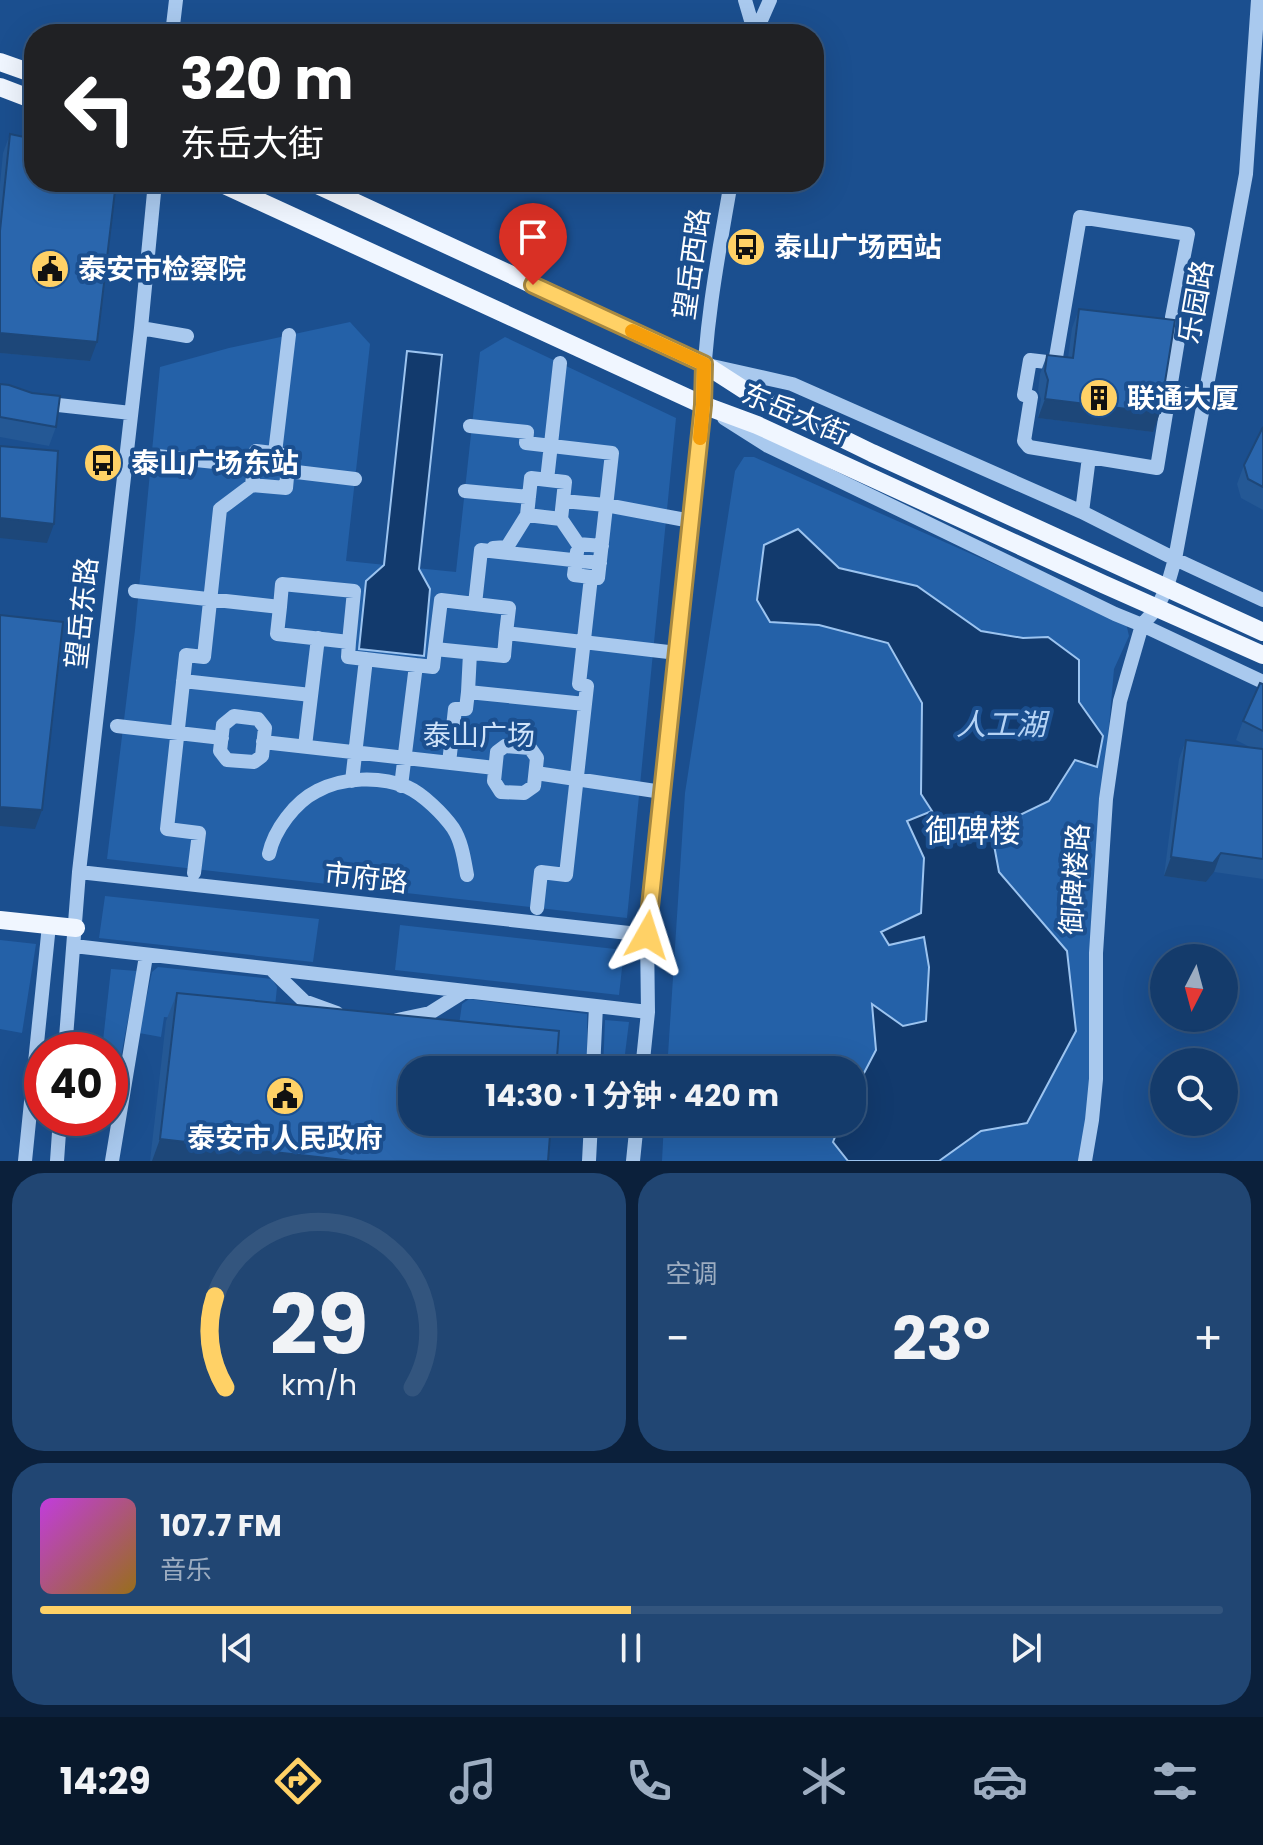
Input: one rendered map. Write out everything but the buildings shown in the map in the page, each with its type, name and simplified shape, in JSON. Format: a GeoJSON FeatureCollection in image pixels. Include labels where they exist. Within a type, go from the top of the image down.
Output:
{"type":"FeatureCollection","features":[{"type":"Feature","properties":{"kind":"main road"},"geometry":{"type":"LineString","coordinates":[[0,62],[24,70]]}},
{"type":"Feature","properties":{"kind":"main road"},"geometry":{"type":"LineString","coordinates":[[0,87],[24,96]]}},
{"type":"Feature","properties":{"kind":"main road","name":"东岳大街"},"geometry":{"type":"LineString","coordinates":[[240,192],[703,405],[757,425],[1263,655]]}},
{"type":"Feature","properties":{"kind":"main road","name":"东岳大街"},"geometry":{"type":"LineString","coordinates":[[333,192],[704,364],[749,393],[872,453],[1263,632]]}},
{"type":"Feature","properties":{"kind":"main road"},"geometry":{"type":"LineString","coordinates":[[0,920],[49,925],[75,937]]}},
{"type":"Feature","properties":{"kind":"street"},"geometry":{"type":"LineString","coordinates":[[173,24],[176,0]]}},
{"type":"Feature","properties":{"kind":"street"},"geometry":{"type":"LineString","coordinates":[[745,0],[752,24]]}},
{"type":"Feature","properties":{"kind":"street"},"geometry":{"type":"LineString","coordinates":[[759,24],[770,0]]}},
{"type":"Feature","properties":{"kind":"street","name":"乐园路"},"geometry":{"type":"LineString","coordinates":[[1157,608],[1175,559],[1246,174],[1258,0]]}},
{"type":"Feature","properties":{"kind":"street","name":"望岳东路"},"geometry":{"type":"LineString","coordinates":[[67,1032],[79,872],[154,192]]}},
{"type":"Feature","properties":{"kind":"street","name":"望岳西路"},"geometry":{"type":"LineString","coordinates":[[643,1056],[648,1012],[647,935],[703,405],[704,364],[730,192]]}},
{"type":"Feature","properties":{"kind":"street"},"geometry":{"type":"LineString","coordinates":[[1080,217],[1188,234],[1168,313],[1178,330],[1170,389],[1157,468],[1029,447],[1024,441],[1031,397],[1024,395],[1030,360],[1055,363],[1080,217]]}},
{"type":"Feature","properties":{"kind":"street"},"geometry":{"type":"LineString","coordinates":[[141,328],[187,336]]}},
{"type":"Feature","properties":{"kind":"street"},"geometry":{"type":"LineString","coordinates":[[275,453],[289,335]]}},
{"type":"Feature","properties":{"kind":"street"},"geometry":{"type":"LineString","coordinates":[[547,480],[560,363]]}},
{"type":"Feature","properties":{"kind":"street"},"geometry":{"type":"LineString","coordinates":[[704,364],[792,384],[1082,512],[1263,600]]}},
{"type":"Feature","properties":{"kind":"street"},"geometry":{"type":"LineString","coordinates":[[1170,389],[1204,400]]}},
{"type":"Feature","properties":{"kind":"street"},"geometry":{"type":"LineString","coordinates":[[26,402],[131,413]]}},
{"type":"Feature","properties":{"kind":"street"},"geometry":{"type":"LineString","coordinates":[[703,405],[768,446],[1263,682]]}},
{"type":"Feature","properties":{"kind":"street"},"geometry":{"type":"LineString","coordinates":[[470,426],[527,432],[526,443],[612,453],[598,578],[574,575],[578,544],[561,519],[565,482],[531,478],[527,515],[507,547],[481,550]]}},
{"type":"Feature","properties":{"kind":"street"},"geometry":{"type":"LineString","coordinates":[[194,873],[199,833],[167,829],[186,655],[204,657],[220,509],[252,485],[286,488],[289,455],[256,451],[252,485]]}},
{"type":"Feature","properties":{"kind":"street"},"geometry":{"type":"LineString","coordinates":[[147,455],[254,466]]}},
{"type":"Feature","properties":{"kind":"street"},"geometry":{"type":"LineString","coordinates":[[1082,512],[1089,457]]}},
{"type":"Feature","properties":{"kind":"street"},"geometry":{"type":"LineString","coordinates":[[288,471],[355,479]]}},
{"type":"Feature","properties":{"kind":"street"},"geometry":{"type":"LineString","coordinates":[[465,491],[529,497]]}},
{"type":"Feature","properties":{"kind":"street"},"geometry":{"type":"LineString","coordinates":[[563,501],[606,505],[691,521]]}},
{"type":"Feature","properties":{"kind":"street"},"geometry":{"type":"LineString","coordinates":[[527,515],[561,519]]}},
{"type":"Feature","properties":{"kind":"street"},"geometry":{"type":"LineString","coordinates":[[578,544],[602,546]]}},
{"type":"Feature","properties":{"kind":"street"},"geometry":{"type":"LineString","coordinates":[[481,550],[600,563]]}},
{"type":"Feature","properties":{"kind":"street"},"geometry":{"type":"LineString","coordinates":[[475,604],[481,550]]}},
{"type":"Feature","properties":{"kind":"street"},"geometry":{"type":"LineString","coordinates":[[537,908],[541,872],[566,875],[587,686],[579,684],[591,577]]}},
{"type":"Feature","properties":{"kind":"street"},"geometry":{"type":"LineString","coordinates":[[349,642],[277,634],[282,584],[354,591],[348,657],[433,667],[435,649],[441,600],[509,608],[504,656],[435,649]]}},
{"type":"Feature","properties":{"kind":"street"},"geometry":{"type":"LineString","coordinates":[[135,591],[280,607]]}},
{"type":"Feature","properties":{"kind":"street","name":"御碑楼路"},"geometry":{"type":"LineString","coordinates":[[1085,1161],[1096,1079],[1096,953],[1106,799],[1120,701],[1142,625],[1157,608]]}},
{"type":"Feature","properties":{"kind":"street"},"geometry":{"type":"LineString","coordinates":[[506,633],[677,653]]}},
{"type":"Feature","properties":{"kind":"street"},"geometry":{"type":"LineString","coordinates":[[305,746],[318,638]]}},
{"type":"Feature","properties":{"kind":"street"},"geometry":{"type":"LineString","coordinates":[[449,763],[455,709],[466,709],[470,653]]}},
{"type":"Feature","properties":{"kind":"street"},"geometry":{"type":"LineString","coordinates":[[352,781],[366,659]]}},
{"type":"Feature","properties":{"kind":"street"},"geometry":{"type":"LineString","coordinates":[[401,786],[416,665]]}},
{"type":"Feature","properties":{"kind":"street"},"geometry":{"type":"LineString","coordinates":[[183,681],[311,695]]}},
{"type":"Feature","properties":{"kind":"street"},"geometry":{"type":"LineString","coordinates":[[468,692],[585,704]]}},
{"type":"Feature","properties":{"kind":"street"},"geometry":{"type":"LineString","coordinates":[[234,716],[258,719],[265,728],[262,756],[254,762],[227,760],[220,751],[222,738],[223,725],[234,716]]}},
{"type":"Feature","properties":{"kind":"street"},"geometry":{"type":"LineString","coordinates":[[117,726],[222,738]]}},
{"type":"Feature","properties":{"kind":"street"},"geometry":{"type":"LineString","coordinates":[[263,742],[495,768]]}},
{"type":"Feature","properties":{"kind":"street"},"geometry":{"type":"LineString","coordinates":[[505,746],[530,748],[537,758],[534,786],[524,793],[501,792],[494,781],[495,768],[497,752],[505,746]]}},
{"type":"Feature","properties":{"kind":"street"},"geometry":{"type":"LineString","coordinates":[[536,773],[662,792]]}},
{"type":"Feature","properties":{"kind":"street"},"geometry":{"type":"LineString","coordinates":[[269,854],[271,844],[296,807],[316,791],[352,781],[378,779],[409,788],[436,808],[454,830],[467,875]]}},
{"type":"Feature","properties":{"kind":"street","name":"市府路"},"geometry":{"type":"LineString","coordinates":[[79,872],[647,935]]}},
{"type":"Feature","properties":{"kind":"street"},"geometry":{"type":"LineString","coordinates":[[25,1161],[49,925]]}},
{"type":"Feature","properties":{"kind":"street"},"geometry":{"type":"LineString","coordinates":[[75,937],[146,956],[648,1012]]}},
{"type":"Feature","properties":{"kind":"street"},"geometry":{"type":"LineString","coordinates":[[112,1161],[146,956]]}},
{"type":"Feature","properties":{"kind":"street"},"geometry":{"type":"LineString","coordinates":[[272,970],[304,1001],[341,1015],[355,1016]]}},
{"type":"Feature","properties":{"kind":"street"},"geometry":{"type":"LineString","coordinates":[[383,1019],[397,1020],[430,1013],[465,991]]}},
{"type":"Feature","properties":{"kind":"street"},"geometry":{"type":"LineString","coordinates":[[594,1056],[596,1006]]}},
{"type":"Feature","properties":{"kind":"street"},"geometry":{"type":"LineString","coordinates":[[57,1161],[59,1136]]}},
{"type":"Feature","properties":{"kind":"street"},"geometry":{"type":"LineString","coordinates":[[589,1161],[590,1136]]}},
{"type":"Feature","properties":{"kind":"street"},"geometry":{"type":"LineString","coordinates":[[633,1161],[636,1136]]}},
{"type":"Feature","properties":{"kind":"green space","name":"泰山广场"},"geometry":{"type":"Polygon","coordinates":[[[350,322],[370,344],[346,561],[456,572],[480,352],[505,337],[676,418],[627,918],[107,859],[135,630],[160,367],[229,348],[350,322]]]}},
{"type":"Feature","properties":{"kind":"green space"},"geometry":{"type":"Polygon","coordinates":[[[744,457],[754,457],[1126,623],[1129,636],[1114,669],[1098,853],[1089,1111],[1081,1161],[662,1161],[663,1136],[866,1136],[866,1056],[668,1056],[685,793],[735,471],[744,457]]]}},
{"type":"Feature","properties":{"kind":"green space"},"geometry":{"type":"Polygon","coordinates":[[[105,896],[319,919],[313,962],[99,938],[105,896]]]}},
{"type":"Feature","properties":{"kind":"green space"},"geometry":{"type":"Polygon","coordinates":[[[400,925],[624,950],[619,995],[395,970],[400,925]]]}},
{"type":"Feature","properties":{"kind":"green space"},"geometry":{"type":"Polygon","coordinates":[[[0,940],[36,944],[22,1033],[0,1029],[0,940]]]}},
{"type":"Feature","properties":{"kind":"green space"},"geometry":{"type":"Polygon","coordinates":[[[158,967],[272,979],[277,987],[273,1027],[164,1017],[161,1037],[139,1033],[152,972],[158,967]]]}},
{"type":"Feature","properties":{"kind":"green space"},"geometry":{"type":"Polygon","coordinates":[[[111,969],[137,971],[126,1032],[104,1032],[111,969]]]}},
{"type":"Feature","properties":{"kind":"green space"},"geometry":{"type":"Polygon","coordinates":[[[469,999],[587,1014],[587,1056],[496,1056],[456,1046],[462,1004],[469,999]]]}},
{"type":"Feature","properties":{"kind":"green space"},"geometry":{"type":"Polygon","coordinates":[[[605,1020],[629,1022],[625,1056],[604,1056],[605,1020]]]}},
{"type":"Feature","properties":{"kind":"water"},"geometry":{"type":"Polygon","coordinates":[[[407,351],[442,355],[419,569],[430,589],[424,656],[359,649],[366,581],[384,565],[407,351]]]}},
{"type":"Feature","properties":{"kind":"water","name":"人工湖"},"geometry":{"type":"Polygon","coordinates":[[[798,529],[839,568],[917,586],[981,631],[1023,638],[1048,637],[1079,660],[1079,702],[1103,736],[1097,767],[1075,760],[1049,801],[991,829],[999,872],[1067,951],[1076,1031],[1027,1123],[981,1131],[939,1161],[848,1161],[833,1142],[835,1136],[866,1136],[866,1069],[876,1050],[872,1004],[903,1026],[926,1021],[929,967],[924,937],[889,945],[881,932],[921,913],[924,858],[907,821],[932,811],[921,794],[922,703],[888,643],[819,625],[770,622],[757,600],[764,545],[798,529]]]}},
{"type":"Feature","properties":{"kind":"slow traffic"},"geometry":{"type":"LineString","coordinates":[[632,331],[704,364],[700,438]]}},
{"type":"Feature","properties":{"kind":"place","name":"泰山广场西站"},"geometry":{"type":"Point","coordinates":[746,247]}},
{"type":"Feature","properties":{"kind":"place","name":"泰安市检察院"},"geometry":{"type":"Point","coordinates":[50,269]}},
{"type":"Feature","properties":{"kind":"place","name":"联通大厦"},"geometry":{"type":"Point","coordinates":[1099,398]}},
{"type":"Feature","properties":{"kind":"place","name":"泰山广场东站"},"geometry":{"type":"Point","coordinates":[103,463]}},
{"type":"Feature","properties":{"kind":"place","name":"泰安市人民政府"},"geometry":{"type":"Point","coordinates":[285,1096]}},
{"type":"Feature","properties":{"kind":"district","name":"御碑楼"},"geometry":{"type":"Point","coordinates":[973,830]}},
{"type":"Feature","properties":{"kind":"route"},"geometry":{"type":"LineString","coordinates":[[533,285],[704,364],[703,405],[647,935]]}}]}
